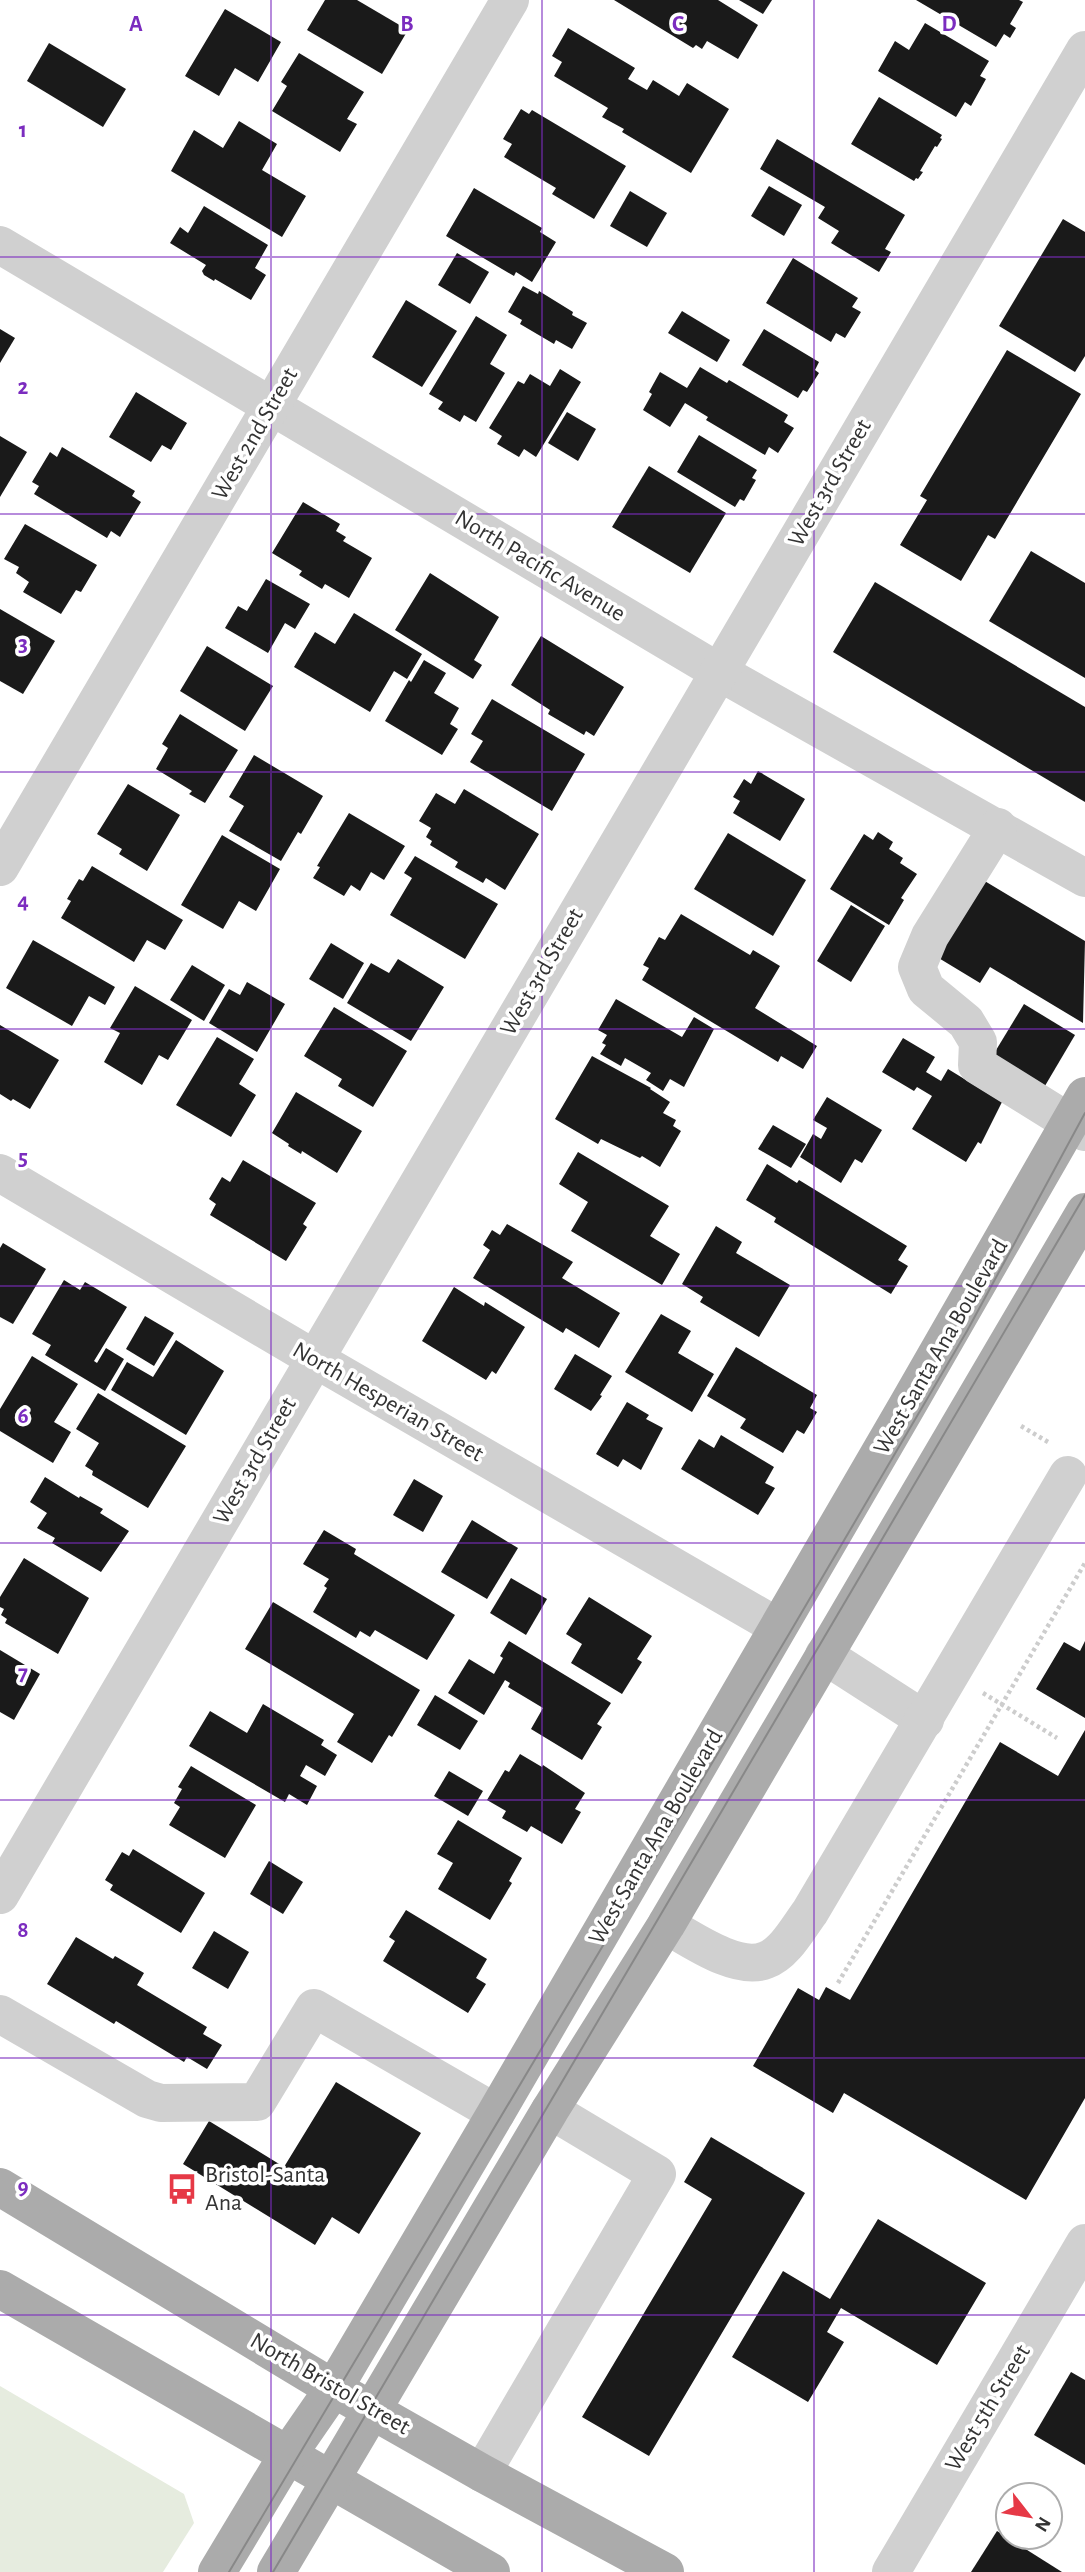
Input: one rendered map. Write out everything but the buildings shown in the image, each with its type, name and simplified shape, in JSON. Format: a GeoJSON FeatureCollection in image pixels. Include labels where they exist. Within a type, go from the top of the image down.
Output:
{"type":"FeatureCollection","features":[{"type":"Feature","properties":{"kind":"main road","name":"West Santa Ana Boulevard"},"geometry":{"type":"LineString","coordinates":[[217,2572],[288,2456],[334,2388],[1080,1116]]}},
{"type":"Feature","properties":{"kind":"main road","name":"West Santa Ana Boulevard"},"geometry":{"type":"LineString","coordinates":[[276,2572],[550,2110],[666,1925],[1085,1212]]}},
{"type":"Feature","properties":{"kind":"main road","name":"North Bristol Street"},"geometry":{"type":"LineString","coordinates":[[0,2187],[334,2388],[482,2473],[665,2572]]}},
{"type":"Feature","properties":{"kind":"main road"},"geometry":{"type":"LineString","coordinates":[[0,2289],[491,2572]]}},
{"type":"Feature","properties":{"kind":"street","name":"West 2nd Street"},"geometry":{"type":"LineString","coordinates":[[0,867],[510,0]]}},
{"type":"Feature","properties":{"kind":"street","name":"West 3rd Street"},"geometry":{"type":"LineString","coordinates":[[0,1895],[1085,50]]}},
{"type":"Feature","properties":{"kind":"street","name":"North Pacific Avenue"},"geometry":{"type":"LineString","coordinates":[[0,246],[719,672],[1085,878]]}},
{"type":"Feature","properties":{"kind":"street"},"geometry":{"type":"LineString","coordinates":[[998,827],[930,936],[917,967],[926,989],[966,1022],[978,1042],[976,1065],[1080,1116]]}},
{"type":"Feature","properties":{"kind":"street","name":"North Hesperian Street"},"geometry":{"type":"LineString","coordinates":[[0,1173],[778,1627]]}},
{"type":"Feature","properties":{"kind":"street"},"geometry":{"type":"LineString","coordinates":[[666,1925],[713,1951],[744,1964],[767,1960],[786,1945],[810,1912],[1068,1475]]}},
{"type":"Feature","properties":{"kind":"street"},"geometry":{"type":"LineString","coordinates":[[824,1656],[925,1720]]}},
{"type":"Feature","properties":{"kind":"street"},"geometry":{"type":"LineString","coordinates":[[0,2014],[147,2099],[161,2103],[257,2102],[314,2008],[496,2113]]}},
{"type":"Feature","properties":{"kind":"street"},"geometry":{"type":"LineString","coordinates":[[482,2473],[657,2174],[550,2110]]}},
{"type":"Feature","properties":{"kind":"street","name":"West 5th Street"},"geometry":{"type":"LineString","coordinates":[[891,2572],[1085,2243]]}},
{"type":"Feature","properties":{"kind":"path"},"geometry":{"type":"LineString","coordinates":[[838,1983],[1085,1563]]}},
{"type":"Feature","properties":{"kind":"path"},"geometry":{"type":"LineString","coordinates":[[980,1691],[1057,1738]]}},
{"type":"Feature","properties":{"kind":"shaded area"},"geometry":{"type":"Polygon","coordinates":[[[0,2386],[184,2494],[194,2523],[163,2572],[0,2572],[0,2386]]]}},
{"type":"Feature","properties":{"kind":"tram line"},"geometry":{"type":"LineString","coordinates":[[229,2572],[967,1331],[1085,1113]]}},
{"type":"Feature","properties":{"kind":"tram line"},"geometry":{"type":"LineString","coordinates":[[273,2572],[1085,1195]]}},
{"type":"Feature","properties":{"kind":"place","name":"Bristol-Santa Ana"},"geometry":{"type":"Point","coordinates":[182,2189]}}]}
